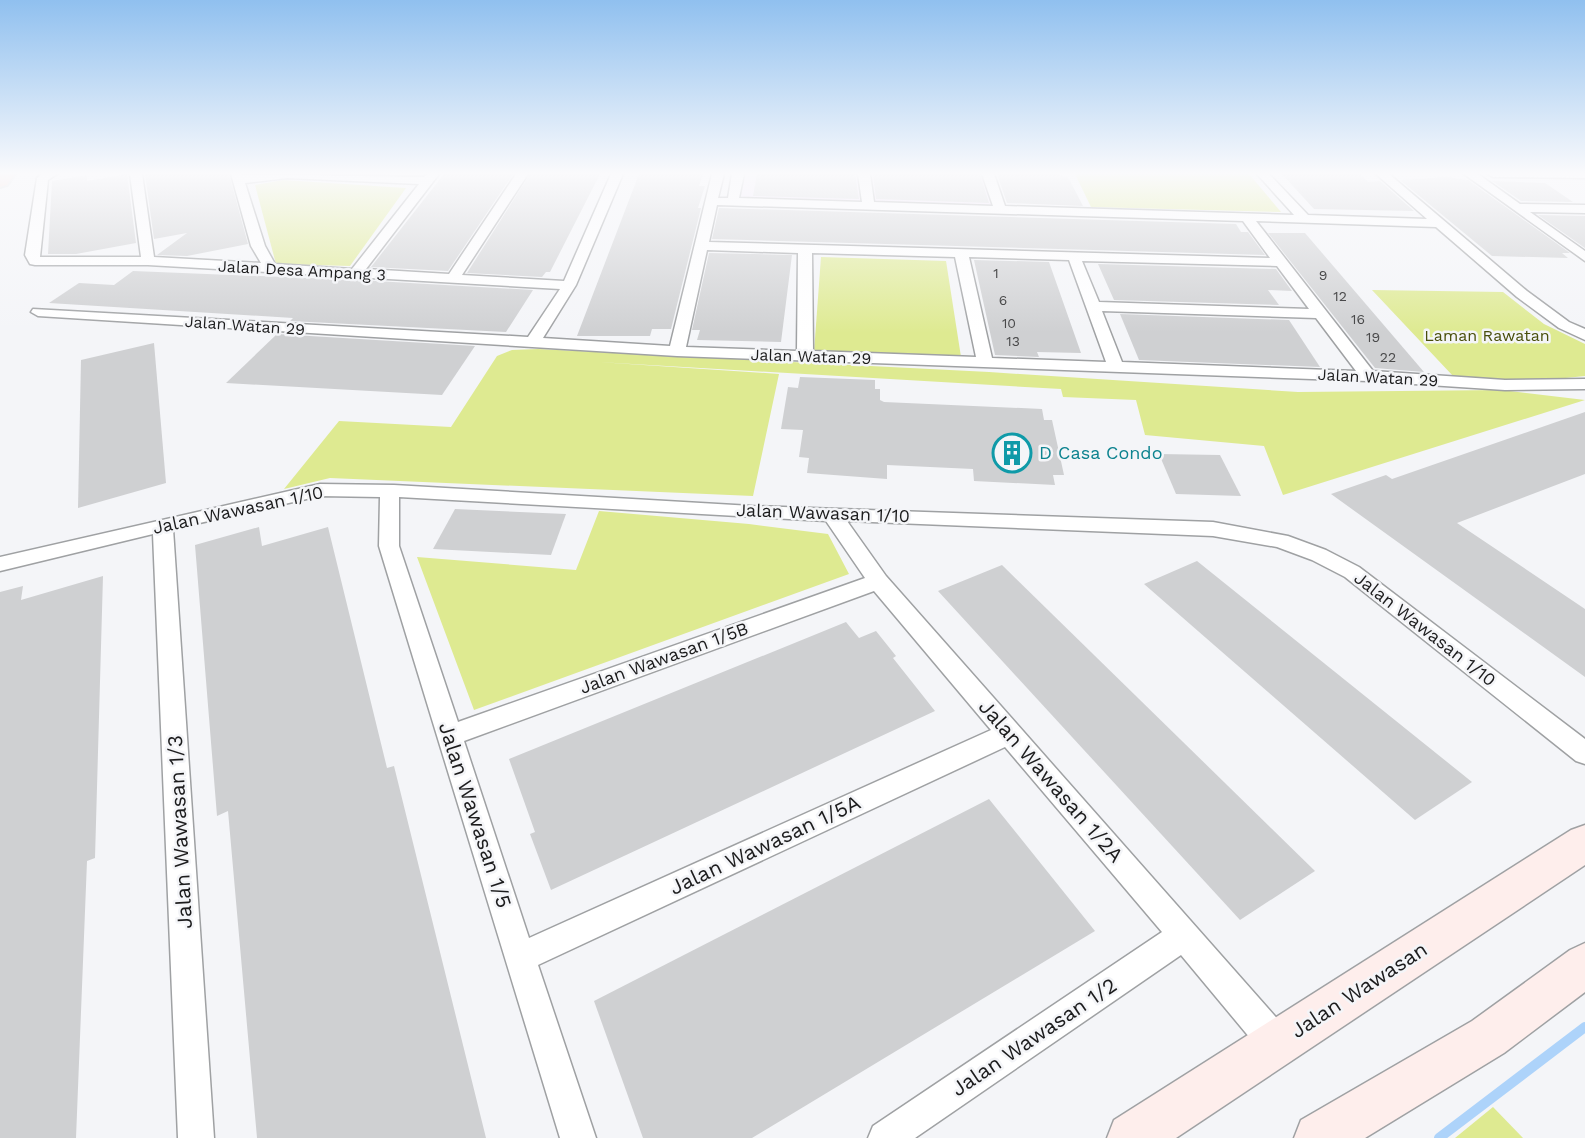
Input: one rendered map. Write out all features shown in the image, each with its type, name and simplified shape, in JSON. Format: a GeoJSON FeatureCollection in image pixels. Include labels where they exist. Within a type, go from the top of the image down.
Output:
{"type":"FeatureCollection","features":[{"type":"Feature","properties":{"kind":"main road","name":"Jalan Wawasan"},"geometry":{"type":"LineString","coordinates":[[1132,1138],[1585,843]]}},
{"type":"Feature","properties":{"kind":"main road"},"geometry":{"type":"LineString","coordinates":[[1319,1138],[1488,1037],[1585,965]]}},
{"type":"Feature","properties":{"kind":"street","name":"Jalan Desa Ampang 3"},"geometry":{"type":"LineString","coordinates":[[37,227],[32,255],[35,261],[148,261],[569,285]]}},
{"type":"Feature","properties":{"kind":"street"},"geometry":{"type":"LineString","coordinates":[[143,227],[148,261]]}},
{"type":"Feature","properties":{"kind":"street"},"geometry":{"type":"LineString","coordinates":[[253,227],[258,246],[270,268]]}},
{"type":"Feature","properties":{"kind":"street"},"geometry":{"type":"LineString","coordinates":[[356,273],[391,227]]}},
{"type":"Feature","properties":{"kind":"street"},"geometry":{"type":"LineString","coordinates":[[453,278],[487,227]]}},
{"type":"Feature","properties":{"kind":"street"},"geometry":{"type":"LineString","coordinates":[[533,342],[569,285],[594,227]]}},
{"type":"Feature","properties":{"kind":"street"},"geometry":{"type":"LineString","coordinates":[[677,351],[706,227]]}},
{"type":"Feature","properties":{"kind":"street"},"geometry":{"type":"LineString","coordinates":[[1254,227],[1368,376]]}},
{"type":"Feature","properties":{"kind":"street"},"geometry":{"type":"LineString","coordinates":[[1442,227],[1564,325],[1585,335]]}},
{"type":"Feature","properties":{"kind":"street"},"geometry":{"type":"LineString","coordinates":[[1546,227],[1582,252]]}},
{"type":"Feature","properties":{"kind":"street"},"geometry":{"type":"LineString","coordinates":[[702,246],[1281,262]]}},
{"type":"Feature","properties":{"kind":"street"},"geometry":{"type":"LineString","coordinates":[[805,248],[805,355]]}},
{"type":"Feature","properties":{"kind":"street"},"geometry":{"type":"LineString","coordinates":[[961,253],[985,362]]}},
{"type":"Feature","properties":{"kind":"street"},"geometry":{"type":"LineString","coordinates":[[1074,256],[1116,367]]}},
{"type":"Feature","properties":{"kind":"street"},"geometry":{"type":"LineString","coordinates":[[1092,306],[1320,314]]}},
{"type":"Feature","properties":{"kind":"street","name":"Jalan Watan 29"},"geometry":{"type":"LineString","coordinates":[[38,312],[677,351],[1368,376],[1505,385],[1585,384]]}},
{"type":"Feature","properties":{"kind":"street","name":"Jalan Wawasan 1/10"},"geometry":{"type":"LineString","coordinates":[[0,564],[320,490],[394,491],[738,511],[1213,529],[1281,541],[1320,555],[1353,572],[1585,753]]}},
{"type":"Feature","properties":{"kind":"street","name":"Jalan Wawasan 1/5"},"geometry":{"type":"LineString","coordinates":[[394,491],[388,500],[389,546],[578,1138]]}},
{"type":"Feature","properties":{"kind":"street","name":"Jalan Wawasan 1/2A"},"geometry":{"type":"LineString","coordinates":[[831,513],[878,581],[1277,1044]]}},
{"type":"Feature","properties":{"kind":"street","name":"Jalan Wawasan 1/3"},"geometry":{"type":"LineString","coordinates":[[163,526],[196,1138]]}},
{"type":"Feature","properties":{"kind":"street","name":"Jalan Wawasan 1/5B"},"geometry":{"type":"LineString","coordinates":[[450,735],[878,581]]}},
{"type":"Feature","properties":{"kind":"street","name":"Jalan Wawasan 1/5A"},"geometry":{"type":"LineString","coordinates":[[520,958],[1010,733]]}},
{"type":"Feature","properties":{"kind":"street","name":"Jalan Wawasan 1/2"},"geometry":{"type":"LineString","coordinates":[[885,1138],[1184,935]]}},
{"type":"Feature","properties":{"kind":"green space"},"geometry":{"type":"Polygon","coordinates":[[[266,227],[378,227],[350,266],[276,264],[266,227]]]}},
{"type":"Feature","properties":{"kind":"green space"},"geometry":{"type":"Polygon","coordinates":[[[821,257],[946,261],[961,357],[814,352],[821,257]]]}},
{"type":"Feature","properties":{"kind":"green space","name":"Laman Rawatan"},"geometry":{"type":"Polygon","coordinates":[[[1372,290],[1503,292],[1544,324],[1585,344],[1585,376],[1527,382],[1453,376],[1372,290]]]}},
{"type":"Feature","properties":{"kind":"green space"},"geometry":{"type":"Polygon","coordinates":[[[538,349],[989,372],[1298,392],[1502,390],[1585,400],[1283,495],[1264,446],[1145,435],[1136,400],[1063,397],[1061,389],[598,362],[779,374],[753,496],[330,478],[284,489],[339,421],[451,427],[497,356],[512,350],[538,349]]]}},
{"type":"Feature","properties":{"kind":"green space"},"geometry":{"type":"Polygon","coordinates":[[[599,511],[828,534],[849,574],[474,710],[417,557],[576,570],[599,511]]]}},
{"type":"Feature","properties":{"kind":"green space"},"geometry":{"type":"Polygon","coordinates":[[[1493,1107],[1523,1138],[1455,1138],[1493,1107]]]}},
{"type":"Feature","properties":{"kind":"building"},"geometry":{"type":"Polygon","coordinates":[[[49,227],[134,227],[136,243],[76,254],[48,254],[49,227]]]}},
{"type":"Feature","properties":{"kind":"building"},"geometry":{"type":"Polygon","coordinates":[[[152,227],[243,227],[248,244],[187,256],[157,255],[187,233],[154,239],[152,227]]]}},
{"type":"Feature","properties":{"kind":"building"},"geometry":{"type":"Polygon","coordinates":[[[402,227],[477,227],[448,271],[371,267],[402,227]]]}},
{"type":"Feature","properties":{"kind":"building"},"geometry":{"type":"Polygon","coordinates":[[[496,227],[573,227],[550,272],[546,272],[542,277],[467,273],[496,227]]]}},
{"type":"Feature","properties":{"kind":"building"},"geometry":{"type":"Polygon","coordinates":[[[619,227],[696,227],[671,329],[652,329],[650,336],[577,336],[619,227]]]}},
{"type":"Feature","properties":{"kind":"building"},"geometry":{"type":"Polygon","coordinates":[[[715,227],[1238,227],[1241,232],[1248,232],[1265,255],[712,239],[715,227]]]}},
{"type":"Feature","properties":{"kind":"building"},"geometry":{"type":"Polygon","coordinates":[[[1457,227],[1534,227],[1570,253],[1562,253],[1568,258],[1492,256],[1457,227]]]}},
{"type":"Feature","properties":{"kind":"building"},"geometry":{"type":"Polygon","coordinates":[[[1555,227],[1585,227],[1585,248],[1555,227]]]}},
{"type":"Feature","properties":{"kind":"building"},"geometry":{"type":"Polygon","coordinates":[[[1268,233],[1305,233],[1424,372],[1375,368],[1268,233]]]}},
{"type":"Feature","properties":{"kind":"building"},"geometry":{"type":"Polygon","coordinates":[[[709,253],[792,255],[781,342],[697,340],[700,330],[692,330],[709,253]]]}},
{"type":"Feature","properties":{"kind":"building"},"geometry":{"type":"Polygon","coordinates":[[[974,260],[1049,262],[1081,353],[1037,352],[1039,357],[995,355],[974,260]]]}},
{"type":"Feature","properties":{"kind":"building"},"geometry":{"type":"Polygon","coordinates":[[[1098,264],[1276,269],[1292,291],[1268,290],[1279,305],[1114,300],[1098,264]]]}},
{"type":"Feature","properties":{"kind":"building"},"geometry":{"type":"Polygon","coordinates":[[[133,271],[533,290],[506,332],[290,321],[293,318],[49,303],[79,283],[114,285],[133,271]]]}},
{"type":"Feature","properties":{"kind":"building"},"geometry":{"type":"Polygon","coordinates":[[[1120,314],[1289,320],[1320,367],[1139,360],[1120,314]]]}},
{"type":"Feature","properties":{"kind":"building"},"geometry":{"type":"Polygon","coordinates":[[[277,334],[475,346],[442,395],[226,383],[277,334]]]}},
{"type":"Feature","properties":{"kind":"building"},"geometry":{"type":"Polygon","coordinates":[[[154,343],[166,483],[78,508],[81,360],[154,343]]]}},
{"type":"Feature","properties":{"kind":"building"},"geometry":{"type":"Polygon","coordinates":[[[800,377],[875,380],[875,389],[880,389],[880,400],[884,402],[1042,409],[1044,420],[1052,420],[1064,475],[1053,475],[1055,485],[974,481],[973,469],[887,465],[887,479],[807,473],[809,458],[799,457],[803,430],[781,429],[788,387],[798,388],[800,377]]]}},
{"type":"Feature","properties":{"kind":"building"},"geometry":{"type":"Polygon","coordinates":[[[1585,412],[1585,474],[1457,523],[1585,609],[1585,677],[1331,494],[1386,475],[1392,479],[1585,412]]]}},
{"type":"Feature","properties":{"kind":"building"},"geometry":{"type":"Polygon","coordinates":[[[1159,454],[1220,455],[1241,496],[1176,494],[1159,454]]]}},
{"type":"Feature","properties":{"kind":"building"},"geometry":{"type":"Polygon","coordinates":[[[455,509],[566,514],[551,555],[433,549],[455,509]]]}},
{"type":"Feature","properties":{"kind":"building"},"geometry":{"type":"Polygon","coordinates":[[[259,527],[262,546],[328,527],[387,768],[394,766],[486,1138],[257,1138],[228,811],[217,816],[195,545],[259,527]]]}},
{"type":"Feature","properties":{"kind":"building"},"geometry":{"type":"Polygon","coordinates":[[[1197,561],[1472,782],[1415,820],[1144,584],[1197,561]]]}},
{"type":"Feature","properties":{"kind":"building"},"geometry":{"type":"Polygon","coordinates":[[[1002,565],[1315,871],[1240,920],[938,591],[1002,565]]]}},
{"type":"Feature","properties":{"kind":"building"},"geometry":{"type":"Polygon","coordinates":[[[103,576],[95,858],[87,861],[76,1138],[0,1138],[0,592],[23,586],[21,600],[103,576]]]}},
{"type":"Feature","properties":{"kind":"building"},"geometry":{"type":"Polygon","coordinates":[[[846,622],[859,638],[876,631],[896,656],[893,658],[935,711],[551,890],[530,834],[535,832],[509,759],[846,622]]]}},
{"type":"Feature","properties":{"kind":"building"},"geometry":{"type":"Polygon","coordinates":[[[989,799],[1095,931],[752,1138],[643,1138],[594,1001],[989,799]]]}},
{"type":"Feature","properties":{"kind":"waterway"},"geometry":{"type":"LineString","coordinates":[[1439,1138],[1585,1027]]}},
{"type":"Feature","properties":{"kind":"place","name":"D Casa Condo"},"geometry":{"type":"Point","coordinates":[1012,453]}}]}
